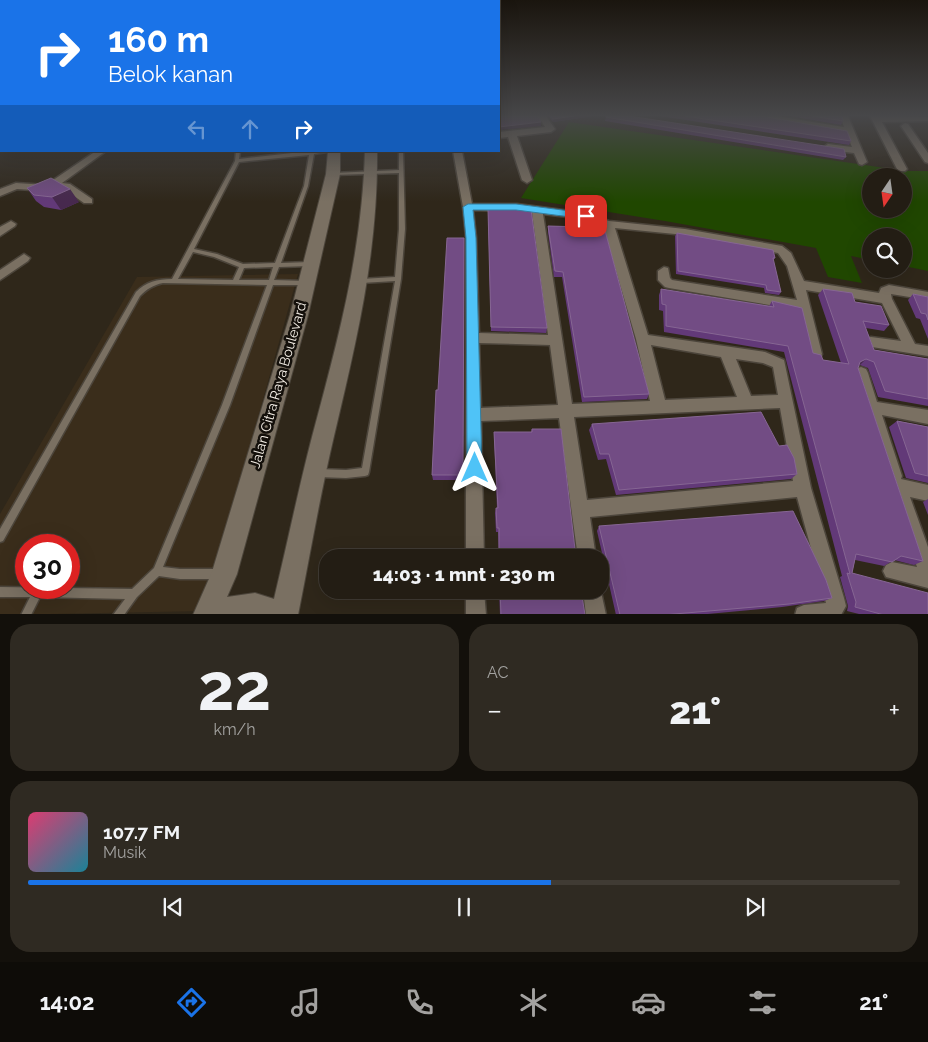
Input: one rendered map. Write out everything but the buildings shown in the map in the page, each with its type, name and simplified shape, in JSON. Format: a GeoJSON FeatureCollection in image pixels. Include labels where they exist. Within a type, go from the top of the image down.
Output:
{"type":"FeatureCollection","features":[{"type":"Feature","properties":{"kind":"main road","name":"Jalan Citra Raya Boulevard"},"geometry":{"type":"LineString","coordinates":[[206,614],[224,574],[313,264],[333,174],[333,152]]}},
{"type":"Feature","properties":{"kind":"main road"},"geometry":{"type":"LineString","coordinates":[[284,614],[315,472],[361,280],[372,172],[371,152]]}},
{"type":"Feature","properties":{"kind":"main road"},"geometry":{"type":"LineString","coordinates":[[217,614],[244,606],[258,607],[277,614]]}},
{"type":"Feature","properties":{"kind":"street"},"geometry":{"type":"LineString","coordinates":[[515,145],[527,180]]}},
{"type":"Feature","properties":{"kind":"street"},"geometry":{"type":"LineString","coordinates":[[856,145],[862,162]]}},
{"type":"Feature","properties":{"kind":"street"},"geometry":{"type":"LineString","coordinates":[[889,145],[901,168]]}},
{"type":"Feature","properties":{"kind":"street"},"geometry":{"type":"LineString","coordinates":[[918,145],[928,160]]}},
{"type":"Feature","properties":{"kind":"street"},"geometry":{"type":"LineString","coordinates":[[819,146],[858,151]]}},
{"type":"Feature","properties":{"kind":"street"},"geometry":{"type":"LineString","coordinates":[[0,193],[16,186],[42,189],[53,185],[101,152]]}},
{"type":"Feature","properties":{"kind":"street"},"geometry":{"type":"LineString","coordinates":[[457,152],[468,207],[471,238],[475,549]]}},
{"type":"Feature","properties":{"kind":"street"},"geometry":{"type":"LineString","coordinates":[[53,185],[67,186],[88,201]]}},
{"type":"Feature","properties":{"kind":"street"},"geometry":{"type":"LineString","coordinates":[[468,207],[503,206],[592,217],[608,224],[686,232],[782,250],[787,253],[799,285],[815,354]]}},
{"type":"Feature","properties":{"kind":"street"},"geometry":{"type":"LineString","coordinates":[[537,210],[586,549]]}},
{"type":"Feature","properties":{"kind":"street"},"geometry":{"type":"LineString","coordinates":[[0,233],[11,224]]}},
{"type":"Feature","properties":{"kind":"street"},"geometry":{"type":"LineString","coordinates":[[608,224],[643,339],[658,406]]}},
{"type":"Feature","properties":{"kind":"street"},"geometry":{"type":"LineString","coordinates":[[0,276],[24,258]]}},
{"type":"Feature","properties":{"kind":"street"},"geometry":{"type":"LineString","coordinates":[[664,271],[664,280],[669,284],[804,306]]}},
{"type":"Feature","properties":{"kind":"street"},"geometry":{"type":"LineString","coordinates":[[799,285],[886,298]]}},
{"type":"Feature","properties":{"kind":"street"},"geometry":{"type":"LineString","coordinates":[[911,348],[886,298],[885,291],[889,289],[928,296]]}},
{"type":"Feature","properties":{"kind":"street"},"geometry":{"type":"LineString","coordinates":[[473,338],[555,340]]}},
{"type":"Feature","properties":{"kind":"street"},"geometry":{"type":"LineString","coordinates":[[643,339],[771,359],[778,363],[803,488],[836,606],[831,612],[804,614]]}},
{"type":"Feature","properties":{"kind":"street"},"geometry":{"type":"LineString","coordinates":[[871,342],[928,351]]}},
{"type":"Feature","properties":{"kind":"street"},"geometry":{"type":"LineString","coordinates":[[726,352],[747,403]]}},
{"type":"Feature","properties":{"kind":"street"},"geometry":{"type":"LineString","coordinates":[[861,373],[928,572]]}},
{"type":"Feature","properties":{"kind":"street"},"geometry":{"type":"LineString","coordinates":[[474,415],[786,401]]}},
{"type":"Feature","properties":{"kind":"street"},"geometry":{"type":"LineString","coordinates":[[872,407],[928,417]]}},
{"type":"Feature","properties":{"kind":"street"},"geometry":{"type":"LineString","coordinates":[[898,487],[928,493]]}},
{"type":"Feature","properties":{"kind":"street"},"geometry":{"type":"LineString","coordinates":[[580,509],[803,488]]}},
{"type":"Feature","properties":{"kind":"street"},"geometry":{"type":"LineString","coordinates":[[892,571],[928,579]]}},
{"type":"Feature","properties":{"kind":"street"},"geometry":{"type":"LineString","coordinates":[[476,599],[476,614]]}},
{"type":"Feature","properties":{"kind":"street"},"geometry":{"type":"LineString","coordinates":[[594,599],[596,614]]}},
{"type":"Feature","properties":{"kind":"lane"},"geometry":{"type":"LineString","coordinates":[[174,281],[237,160],[238,152]]}},
{"type":"Feature","properties":{"kind":"lane"},"geometry":{"type":"LineString","coordinates":[[315,472],[346,474],[365,472],[398,279],[402,229],[401,152]]}},
{"type":"Feature","properties":{"kind":"lane"},"geometry":{"type":"LineString","coordinates":[[118,614],[134,594],[158,571],[226,405],[306,186],[312,153],[237,160]]}},
{"type":"Feature","properties":{"kind":"lane"},"geometry":{"type":"LineString","coordinates":[[333,174],[402,171]]}},
{"type":"Feature","properties":{"kind":"lane"},"geometry":{"type":"LineString","coordinates":[[191,250],[215,255],[242,266],[313,264]]}},
{"type":"Feature","properties":{"kind":"lane"},"geometry":{"type":"LineString","coordinates":[[235,282],[242,266]]}},
{"type":"Feature","properties":{"kind":"lane"},"geometry":{"type":"LineString","coordinates":[[361,280],[398,279]]}},
{"type":"Feature","properties":{"kind":"lane"},"geometry":{"type":"LineString","coordinates":[[0,538],[138,294],[154,281],[306,283]]}},
{"type":"Feature","properties":{"kind":"lane"},"geometry":{"type":"LineString","coordinates":[[158,571],[180,574],[224,574]]}},
{"type":"Feature","properties":{"kind":"lane"},"geometry":{"type":"LineString","coordinates":[[0,592],[15,592]]}},
{"type":"Feature","properties":{"kind":"lane"},"geometry":{"type":"LineString","coordinates":[[80,593],[134,594]]}},
{"type":"Feature","properties":{"kind":"lane"},"geometry":{"type":"LineString","coordinates":[[26,614],[33,599]]}},
{"type":"Feature","properties":{"kind":"shaded area"},"geometry":{"type":"Polygon","coordinates":[[[298,274],[204,611],[0,614],[0,514],[137,277],[298,274]]]}},
{"type":"Feature","properties":{"kind":"green space"},"geometry":{"type":"Polygon","coordinates":[[[555,145],[725,145],[885,168],[862,168],[862,218],[912,218],[912,171],[928,171],[928,271],[912,268],[912,228],[862,228],[862,258],[851,256],[862,283],[828,277],[816,248],[521,198],[555,145]]]}},
{"type":"Feature","properties":{"kind":"route"},"geometry":{"type":"LineString","coordinates":[[475,468],[471,238],[468,207],[503,206],[586,216]]}}]}
